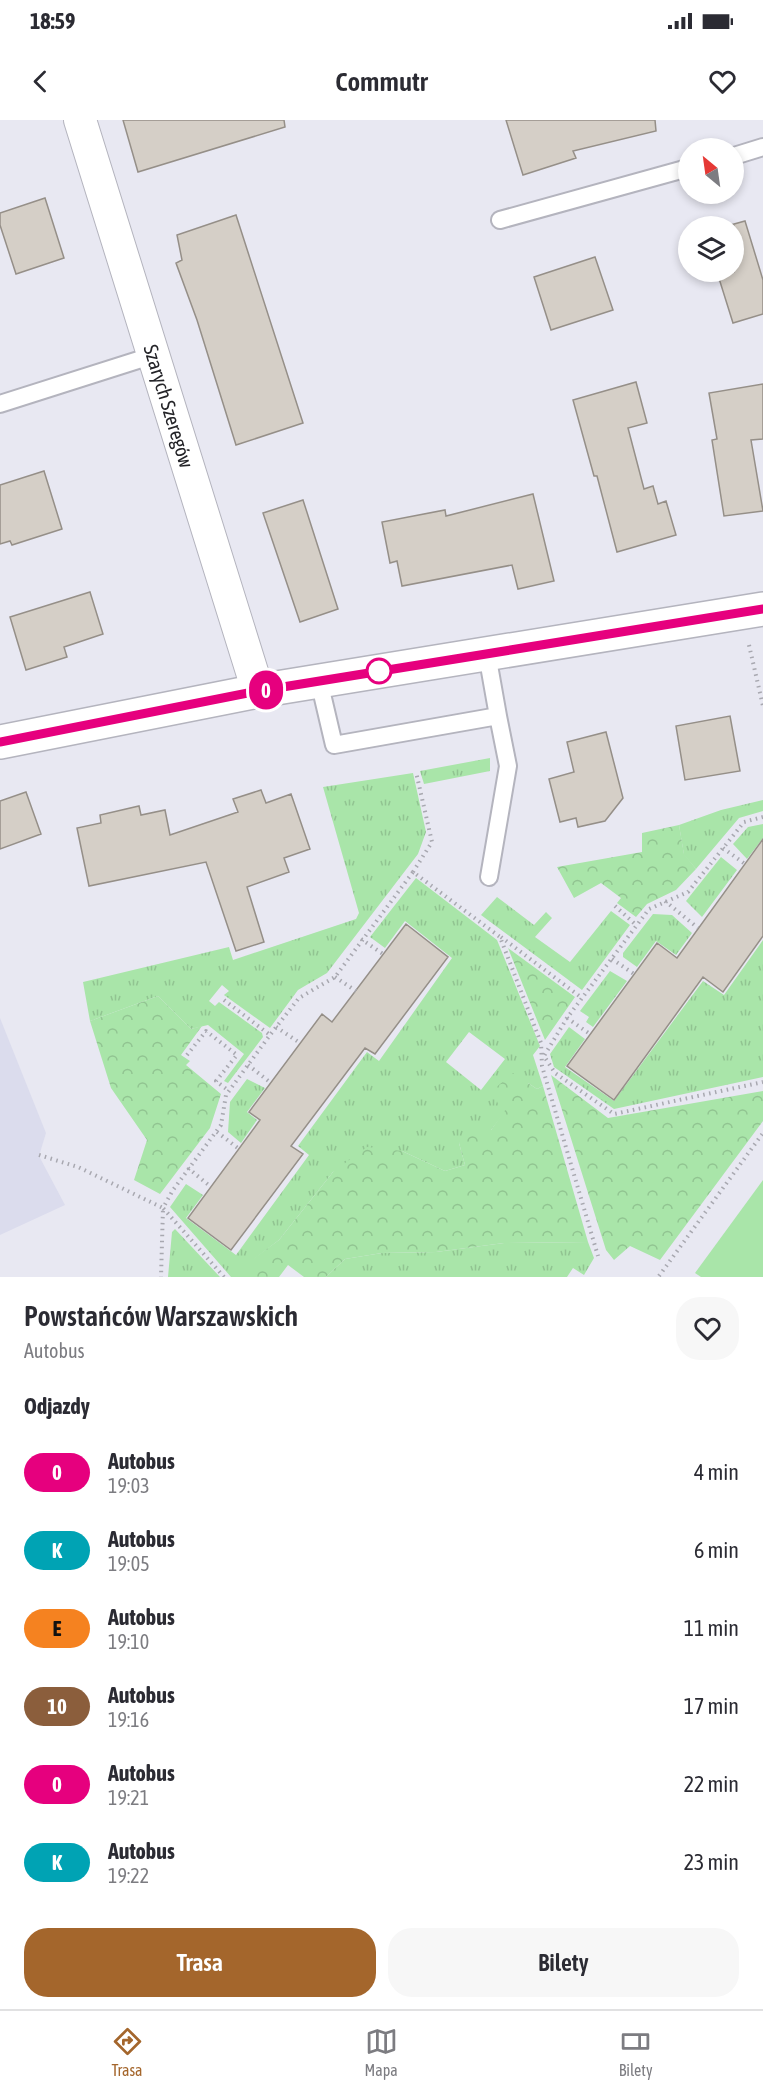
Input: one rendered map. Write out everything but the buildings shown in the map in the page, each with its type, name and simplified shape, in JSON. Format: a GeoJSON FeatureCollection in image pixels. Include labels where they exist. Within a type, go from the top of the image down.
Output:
{"type":"FeatureCollection","features":[{"type":"Feature","properties":{"kind":"street","name":"Szarych Szeregów"},"geometry":{"type":"LineString","coordinates":[[80,120],[258,691]]}},
{"type":"Feature","properties":{"kind":"street"},"geometry":{"type":"LineString","coordinates":[[0,742],[258,691],[763,609]]}},
{"type":"Feature","properties":{"kind":"lane"},"geometry":{"type":"LineString","coordinates":[[744,153],[763,147]]}},
{"type":"Feature","properties":{"kind":"lane"},"geometry":{"type":"LineString","coordinates":[[500,220],[678,171]]}},
{"type":"Feature","properties":{"kind":"lane"},"geometry":{"type":"LineString","coordinates":[[0,404],[154,355]]}},
{"type":"Feature","properties":{"kind":"lane"},"geometry":{"type":"LineString","coordinates":[[487,654],[508,766],[489,877]]}},
{"type":"Feature","properties":{"kind":"lane"},"geometry":{"type":"LineString","coordinates":[[319,681],[334,744],[498,716]]}},
{"type":"Feature","properties":{"kind":"path"},"geometry":{"type":"LineString","coordinates":[[747,638],[763,706]]}},
{"type":"Feature","properties":{"kind":"path"},"geometry":{"type":"LineString","coordinates":[[161,1277],[164,1208],[188,1168],[221,1125],[229,1091],[299,998],[335,977],[413,872],[432,842],[416,772]]}},
{"type":"Feature","properties":{"kind":"path"},"geometry":{"type":"LineString","coordinates":[[598,1256],[542,1066],[544,1056],[567,1018],[649,909],[688,892],[744,822],[763,817]]}},
{"type":"Feature","properties":{"kind":"path"},"geometry":{"type":"LineString","coordinates":[[723,848],[745,864]]}},
{"type":"Feature","properties":{"kind":"path"},"geometry":{"type":"LineString","coordinates":[[413,872],[582,998]]}},
{"type":"Feature","properties":{"kind":"path"},"geometry":{"type":"LineString","coordinates":[[665,902],[699,928]]}},
{"type":"Feature","properties":{"kind":"path"},"geometry":{"type":"LineString","coordinates":[[615,906],[636,925]]}},
{"type":"Feature","properties":{"kind":"path"},"geometry":{"type":"LineString","coordinates":[[500,936],[544,1056],[555,1073],[614,1114],[763,1082]]}},
{"type":"Feature","properties":{"kind":"path"},"geometry":{"type":"LineString","coordinates":[[361,939],[383,954]]}},
{"type":"Feature","properties":{"kind":"path"},"geometry":{"type":"LineString","coordinates":[[612,959],[634,974]]}},
{"type":"Feature","properties":{"kind":"path"},"geometry":{"type":"LineString","coordinates":[[335,977],[356,991]]}},
{"type":"Feature","properties":{"kind":"path"},"geometry":{"type":"LineString","coordinates":[[224,1000],[270,1035]]}},
{"type":"Feature","properties":{"kind":"path"},"geometry":{"type":"LineString","coordinates":[[567,1018],[590,1034]]}},
{"type":"Feature","properties":{"kind":"path"},"geometry":{"type":"LineString","coordinates":[[276,1027],[300,1043]]}},
{"type":"Feature","properties":{"kind":"path"},"geometry":{"type":"LineString","coordinates":[[187,1055],[206,1031],[237,1055],[216,1082],[229,1091]]}},
{"type":"Feature","properties":{"kind":"path"},"geometry":{"type":"LineString","coordinates":[[248,1065],[271,1083]]}},
{"type":"Feature","properties":{"kind":"path"},"geometry":{"type":"LineString","coordinates":[[217,1132],[239,1149]]}},
{"type":"Feature","properties":{"kind":"path"},"geometry":{"type":"LineString","coordinates":[[659,1276],[763,1132]]}},
{"type":"Feature","properties":{"kind":"path"},"geometry":{"type":"LineString","coordinates":[[39,1155],[78,1167],[164,1208],[224,1277]]}},
{"type":"Feature","properties":{"kind":"path"},"geometry":{"type":"LineString","coordinates":[[188,1168],[211,1187]]}},
{"type":"Feature","properties":{"kind":"shaded area"},"geometry":{"type":"Polygon","coordinates":[[[0,1018],[46,1133],[39,1156],[65,1205],[0,1235],[0,1018]]]}},
{"type":"Feature","properties":{"kind":"green space"},"geometry":{"type":"Polygon","coordinates":[[[490,758],[490,771],[424,784],[420,771],[490,758]]]}},
{"type":"Feature","properties":{"kind":"green space"},"geometry":{"type":"Polygon","coordinates":[[[413,773],[426,832],[418,854],[327,973],[298,990],[270,1028],[224,995],[229,991],[222,985],[209,1001],[215,1006],[219,1002],[262,1033],[263,1037],[228,1083],[224,1081],[244,1054],[208,1025],[191,1029],[158,996],[90,1021],[83,982],[229,947],[233,960],[356,919],[359,913],[323,787],[413,773]]]}},
{"type":"Feature","properties":{"kind":"green space"},"geometry":{"type":"Polygon","coordinates":[[[763,800],[763,811],[739,818],[696,869],[684,855],[679,825],[721,810],[763,800]]]}},
{"type":"Feature","properties":{"kind":"green space"},"geometry":{"type":"Polygon","coordinates":[[[763,824],[763,838],[747,859],[733,844],[748,827],[763,824]]]}},
{"type":"Feature","properties":{"kind":"green space"},"geometry":{"type":"Polygon","coordinates":[[[679,825],[684,854],[696,869],[676,890],[647,904],[636,917],[617,903],[621,898],[601,883],[574,898],[557,867],[642,852],[642,833],[679,825]]]}},
{"type":"Feature","properties":{"kind":"green space"},"geometry":{"type":"Polygon","coordinates":[[[721,857],[737,870],[702,917],[686,901],[721,857]]]}},
{"type":"Feature","properties":{"kind":"green space"},"geometry":{"type":"Polygon","coordinates":[[[416,878],[497,940],[540,1046],[533,1055],[543,1086],[537,1089],[528,1083],[491,1130],[459,1143],[465,1165],[445,1171],[402,1151],[333,1172],[279,1240],[254,1259],[254,1277],[231,1277],[170,1207],[186,1184],[203,1195],[186,1218],[236,1255],[309,1155],[298,1146],[367,1052],[379,1061],[452,958],[405,921],[385,948],[370,937],[416,878]],[[469,1032],[446,1062],[481,1090],[505,1059],[469,1032]]]}},
{"type":"Feature","properties":{"kind":"green space"},"geometry":{"type":"Polygon","coordinates":[[[497,897],[534,925],[546,912],[552,918],[535,937],[570,962],[611,911],[630,925],[582,990],[481,915],[497,897]]]}},
{"type":"Feature","properties":{"kind":"green space"},"geometry":{"type":"Polygon","coordinates":[[[653,914],[672,915],[692,933],[676,955],[656,941],[637,967],[623,957],[623,953],[653,914]]]}},
{"type":"Feature","properties":{"kind":"green space"},"geometry":{"type":"Polygon","coordinates":[[[763,940],[763,1077],[614,1109],[554,1067],[550,1054],[569,1027],[585,1039],[565,1067],[614,1101],[703,981],[724,995],[763,940]]]}},
{"type":"Feature","properties":{"kind":"green space"},"geometry":{"type":"Polygon","coordinates":[[[508,948],[575,997],[545,1040],[508,948]]]}},
{"type":"Feature","properties":{"kind":"green space"},"geometry":{"type":"Polygon","coordinates":[[[610,971],[627,981],[593,1027],[586,1022],[589,1017],[580,1011],[610,971]]]}},
{"type":"Feature","properties":{"kind":"green space"},"geometry":{"type":"Polygon","coordinates":[[[158,996],[191,1029],[202,1026],[181,1055],[190,1061],[186,1065],[221,1094],[210,1128],[160,1194],[134,1180],[147,1140],[111,1088],[90,1021],[158,996]]]}},
{"type":"Feature","properties":{"kind":"green space"},"geometry":{"type":"Polygon","coordinates":[[[513,1073],[537,1089],[543,1086],[588,1242],[504,1243],[436,1252],[382,1253],[345,1259],[326,1277],[304,1277],[288,1265],[279,1277],[254,1277],[253,1259],[279,1240],[333,1172],[367,1147],[402,1151],[445,1171],[465,1165],[459,1143],[468,1125],[491,1130],[506,1109],[498,1104],[493,1090],[513,1073]]]}},
{"type":"Feature","properties":{"kind":"green space"},"geometry":{"type":"Polygon","coordinates":[[[551,1075],[608,1118],[763,1091],[763,1121],[660,1260],[630,1246],[614,1260],[606,1250],[551,1075]]]}},
{"type":"Feature","properties":{"kind":"green space"},"geometry":{"type":"Polygon","coordinates":[[[247,1079],[265,1088],[247,1112],[257,1120],[241,1143],[228,1132],[230,1102],[247,1079]]]}},
{"type":"Feature","properties":{"kind":"green space"},"geometry":{"type":"Polygon","coordinates":[[[763,1180],[763,1277],[701,1277],[695,1273],[763,1180]]]}},
{"type":"Feature","properties":{"kind":"green space"},"geometry":{"type":"Polygon","coordinates":[[[175,1229],[220,1277],[168,1277],[172,1232],[175,1229]]]}},
{"type":"Feature","properties":{"kind":"green space"},"geometry":{"type":"Polygon","coordinates":[[[588,1242],[594,1258],[584,1275],[573,1268],[567,1277],[326,1277],[345,1259],[382,1253],[436,1252],[504,1243],[588,1242]]]}},
{"type":"Feature","properties":{"kind":"bus line","name":"0"},"geometry":{"type":"LineString","coordinates":[[0,742],[258,691],[763,609]]}}]}
